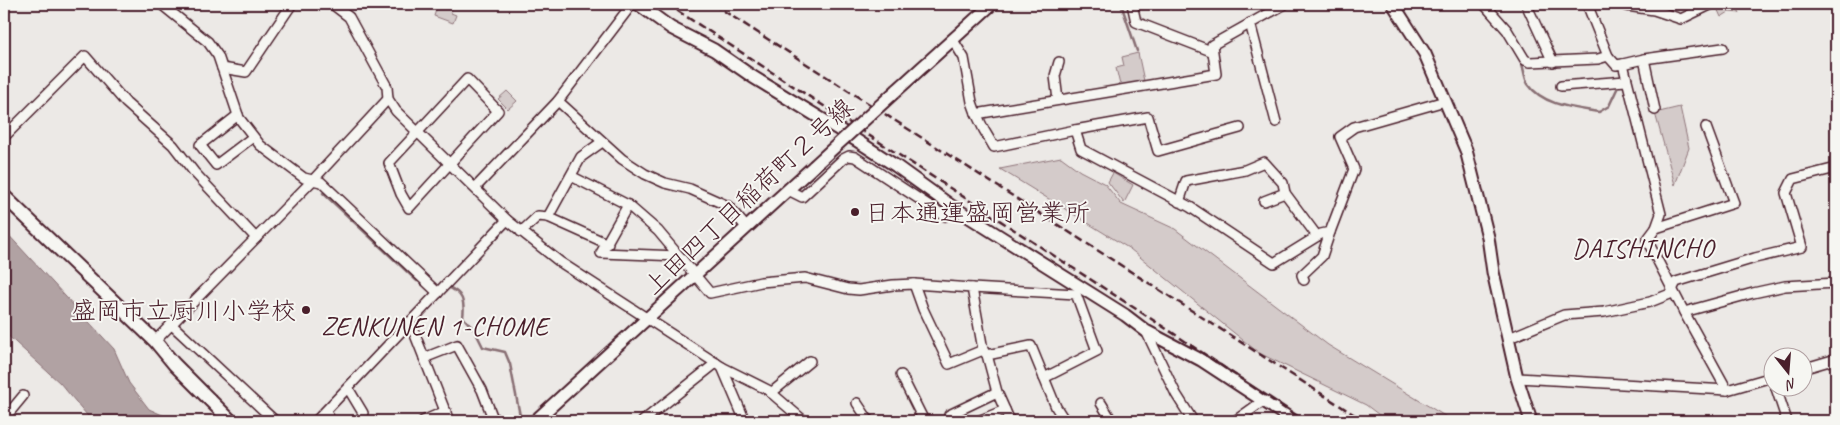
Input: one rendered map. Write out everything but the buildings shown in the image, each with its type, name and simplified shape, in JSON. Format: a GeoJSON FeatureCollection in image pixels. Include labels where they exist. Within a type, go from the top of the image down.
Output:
{"type":"FeatureCollection","features":[{"type":"Feature","properties":{"kind":"main road"},"geometry":{"type":"LineString","coordinates":[[4,196],[155,341],[174,364],[231,421]]}},
{"type":"Feature","properties":{"kind":"street"},"geometry":{"type":"LineString","coordinates":[[161,4],[208,42],[218,56],[238,115],[252,137],[304,178],[321,182],[438,293]]}},
{"type":"Feature","properties":{"kind":"street"},"geometry":{"type":"LineString","coordinates":[[222,68],[246,72],[292,4]]}},
{"type":"Feature","properties":{"kind":"street"},"geometry":{"type":"LineString","coordinates":[[332,4],[349,17],[387,87],[388,99],[396,111],[521,232],[560,262],[719,365],[771,393],[804,421]]}},
{"type":"Feature","properties":{"kind":"street"},"geometry":{"type":"LineString","coordinates":[[475,188],[558,101],[632,4]]}},
{"type":"Feature","properties":{"kind":"street"},"geometry":{"type":"LineString","coordinates":[[638,4],[671,28],[714,50],[753,77],[864,145],[955,208],[1125,315],[1146,331],[1201,360],[1294,421]]}},
{"type":"Feature","properties":{"kind":"street","name":"上田四丁目稲荷町２号線"},"geometry":{"type":"LineString","coordinates":[[535,421],[992,4]]}},
{"type":"Feature","properties":{"kind":"street"},"geometry":{"type":"LineString","coordinates":[[1132,4],[1136,22],[1212,51]]}},
{"type":"Feature","properties":{"kind":"street"},"geometry":{"type":"LineString","coordinates":[[976,113],[1216,74],[1212,44],[1285,4]]}},
{"type":"Feature","properties":{"kind":"street"},"geometry":{"type":"LineString","coordinates":[[1393,4],[1425,54],[1466,150],[1488,237],[1493,272],[1517,378],[1531,421]]}},
{"type":"Feature","properties":{"kind":"street"},"geometry":{"type":"LineString","coordinates":[[1484,4],[1507,30],[1525,60],[1530,62],[1598,60],[1608,56]]}},
{"type":"Feature","properties":{"kind":"street"},"geometry":{"type":"LineString","coordinates":[[1526,4],[1553,62]]}},
{"type":"Feature","properties":{"kind":"street"},"geometry":{"type":"LineString","coordinates":[[1587,4],[1608,56],[1616,65],[1644,59],[1723,48]]}},
{"type":"Feature","properties":{"kind":"street"},"geometry":{"type":"LineString","coordinates":[[1626,4],[1627,6],[1654,10],[1682,19],[1712,4]]}},
{"type":"Feature","properties":{"kind":"street"},"geometry":{"type":"LineString","coordinates":[[1250,23],[1276,122]]}},
{"type":"Feature","properties":{"kind":"street"},"geometry":{"type":"LineString","coordinates":[[953,40],[964,58],[972,102],[976,113],[994,147],[1148,117],[1158,151],[1240,128]]}},
{"type":"Feature","properties":{"kind":"street"},"geometry":{"type":"LineString","coordinates":[[4,137],[84,56],[126,103],[173,145],[194,172],[256,238]]}},
{"type":"Feature","properties":{"kind":"street"},"geometry":{"type":"LineString","coordinates":[[1644,59],[1654,110]]}},
{"type":"Feature","properties":{"kind":"street"},"geometry":{"type":"LineString","coordinates":[[1058,100],[1055,76],[1059,62]]}},
{"type":"Feature","properties":{"kind":"street"},"geometry":{"type":"LineString","coordinates":[[1623,64],[1661,214],[1656,228],[1647,240],[1727,390]]}},
{"type":"Feature","properties":{"kind":"street"},"geometry":{"type":"LineString","coordinates":[[467,80],[498,112],[409,208],[401,194],[389,163],[418,132],[467,80]]}},
{"type":"Feature","properties":{"kind":"street"},"geometry":{"type":"LineString","coordinates":[[1561,86],[1626,81]]}},
{"type":"Feature","properties":{"kind":"street"},"geometry":{"type":"LineString","coordinates":[[155,341],[313,180],[388,99]]}},
{"type":"Feature","properties":{"kind":"street"},"geometry":{"type":"LineString","coordinates":[[558,101],[622,160],[665,183],[690,189],[728,206],[746,228]]}},
{"type":"Feature","properties":{"kind":"street"},"geometry":{"type":"LineString","coordinates":[[1304,280],[1302,275],[1322,256],[1354,169],[1340,137],[1354,128],[1446,101]]}},
{"type":"Feature","properties":{"kind":"street"},"geometry":{"type":"LineString","coordinates":[[238,115],[200,145],[216,165],[252,137]]}},
{"type":"Feature","properties":{"kind":"street"},"geometry":{"type":"LineString","coordinates":[[1656,228],[1734,203],[1706,127]]}},
{"type":"Feature","properties":{"kind":"street"},"geometry":{"type":"LineString","coordinates":[[1075,130],[1081,149],[1179,202],[1274,263],[1318,236],[1330,232]]}},
{"type":"Feature","properties":{"kind":"street"},"geometry":{"type":"LineString","coordinates":[[548,217],[581,157],[602,142]]}},
{"type":"Feature","properties":{"kind":"street"},"geometry":{"type":"LineString","coordinates":[[788,190],[802,196],[843,159],[849,156],[855,157],[945,216],[955,208]]}},
{"type":"Feature","properties":{"kind":"street"},"geometry":{"type":"LineString","coordinates":[[1179,202],[1186,181],[1245,170],[1264,162],[1283,182],[1285,192],[1318,236]]}},
{"type":"Feature","properties":{"kind":"street"},"geometry":{"type":"LineString","coordinates":[[1509,338],[1564,315],[1604,312],[1650,302],[1670,294],[1676,282],[1755,258],[1802,247],[1786,193],[1793,179],[1836,168]]}},
{"type":"Feature","properties":{"kind":"street"},"geometry":{"type":"LineString","coordinates":[[571,176],[628,205],[658,231],[710,293],[761,282],[805,278],[859,290],[914,284],[1076,294],[1097,351],[1044,378]]}},
{"type":"Feature","properties":{"kind":"street"},"geometry":{"type":"LineString","coordinates":[[1264,201],[1285,192]]}},
{"type":"Feature","properties":{"kind":"street"},"geometry":{"type":"LineString","coordinates":[[628,205],[608,244],[601,253],[679,256]]}},
{"type":"Feature","properties":{"kind":"street"},"geometry":{"type":"LineString","coordinates":[[521,232],[538,216],[548,217],[608,244]]}},
{"type":"Feature","properties":{"kind":"street"},"geometry":{"type":"LineString","coordinates":[[316,421],[508,220]]}},
{"type":"Feature","properties":{"kind":"street"},"geometry":{"type":"LineString","coordinates":[[1684,312],[1785,286],[1836,283]]}},
{"type":"Feature","properties":{"kind":"street"},"geometry":{"type":"LineString","coordinates":[[914,284],[948,364],[985,352],[1032,346],[1056,407],[1065,421]]}},
{"type":"Feature","properties":{"kind":"street"},"geometry":{"type":"LineString","coordinates":[[972,288],[985,352],[997,392],[1010,421]]}},
{"type":"Feature","properties":{"kind":"street"},"geometry":{"type":"LineString","coordinates":[[410,322],[450,421]]}},
{"type":"Feature","properties":{"kind":"street"},"geometry":{"type":"LineString","coordinates":[[171,324],[275,421]]}},
{"type":"Feature","properties":{"kind":"street"},"geometry":{"type":"LineString","coordinates":[[1146,331],[1176,394],[1193,421]]}},
{"type":"Feature","properties":{"kind":"street"},"geometry":{"type":"LineString","coordinates":[[424,358],[456,345],[482,390],[494,421]]}},
{"type":"Feature","properties":{"kind":"street"},"geometry":{"type":"LineString","coordinates":[[771,393],[810,362]]}},
{"type":"Feature","properties":{"kind":"street"},"geometry":{"type":"LineString","coordinates":[[1812,367],[1835,363]]}},
{"type":"Feature","properties":{"kind":"street"},"geometry":{"type":"LineString","coordinates":[[644,421],[719,365]]}},
{"type":"Feature","properties":{"kind":"street"},"geometry":{"type":"LineString","coordinates":[[719,365],[745,421]]}},
{"type":"Feature","properties":{"kind":"street"},"geometry":{"type":"LineString","coordinates":[[901,375],[924,421]]}},
{"type":"Feature","properties":{"kind":"street"},"geometry":{"type":"LineString","coordinates":[[1517,378],[1727,390],[1762,380]]}},
{"type":"Feature","properties":{"kind":"street"},"geometry":{"type":"LineString","coordinates":[[348,388],[363,413]]}},
{"type":"Feature","properties":{"kind":"street"},"geometry":{"type":"LineString","coordinates":[[948,415],[997,392]]}},
{"type":"Feature","properties":{"kind":"street"},"geometry":{"type":"LineString","coordinates":[[4,418],[23,396]]}},
{"type":"Feature","properties":{"kind":"street"},"geometry":{"type":"LineString","coordinates":[[1779,398],[1787,421]]}},
{"type":"Feature","properties":{"kind":"street"},"geometry":{"type":"LineString","coordinates":[[1235,421],[1263,401]]}},
{"type":"Feature","properties":{"kind":"street"},"geometry":{"type":"LineString","coordinates":[[857,403],[870,421]]}},
{"type":"Feature","properties":{"kind":"street"},"geometry":{"type":"LineString","coordinates":[[1100,403],[1112,421]]}},
{"type":"Feature","properties":{"kind":"street"},"geometry":{"type":"LineString","coordinates":[[978,421],[1005,410]]}},
{"type":"Feature","properties":{"kind":"street"},"geometry":{"type":"LineString","coordinates":[[423,421],[446,411]]}},
{"type":"Feature","properties":{"kind":"street"},"geometry":{"type":"LineString","coordinates":[[326,412],[331,421]]}},
{"type":"Feature","properties":{"kind":"shaded area"},"geometry":{"type":"Polygon","coordinates":[[[438,4],[452,9],[451,13],[456,15],[453,23],[434,16],[438,4]]]}},
{"type":"Feature","properties":{"kind":"shaded area"},"geometry":{"type":"Polygon","coordinates":[[[1719,4],[1735,4],[1740,13],[1729,12],[1721,17],[1716,6],[1719,4]]]}},
{"type":"Feature","properties":{"kind":"shaded area"},"geometry":{"type":"Polygon","coordinates":[[[1138,53],[1144,81],[1120,85],[1116,68],[1124,66],[1122,57],[1138,53]]]}},
{"type":"Feature","properties":{"kind":"shaded area"},"geometry":{"type":"Polygon","coordinates":[[[507,91],[517,101],[508,109],[498,99],[507,91]]]}},
{"type":"Feature","properties":{"kind":"shaded area"},"geometry":{"type":"Polygon","coordinates":[[[1680,107],[1689,148],[1675,185],[1655,113],[1680,107]]]}},
{"type":"Feature","properties":{"kind":"shaded area"},"geometry":{"type":"Polygon","coordinates":[[[1061,157],[1080,171],[1105,184],[1121,204],[1175,229],[1328,345],[1453,421],[1387,421],[1366,405],[1259,353],[1130,249],[1000,169],[1061,157]]]}},
{"type":"Feature","properties":{"kind":"shaded area"},"geometry":{"type":"Polygon","coordinates":[[[1113,173],[1133,185],[1124,203],[1108,182],[1113,173]]]}},
{"type":"Feature","properties":{"kind":"shaded area"},"geometry":{"type":"Polygon","coordinates":[[[4,230],[114,349],[129,383],[149,409],[169,418],[171,421],[92,421],[60,383],[4,332],[4,230]]]}},
{"type":"Feature","properties":{"kind":"waterway"},"geometry":{"type":"LineString","coordinates":[[1121,4],[1137,51]]}},
{"type":"Feature","properties":{"kind":"waterway"},"geometry":{"type":"LineString","coordinates":[[1477,4],[1496,23]]}},
{"type":"Feature","properties":{"kind":"waterway"},"geometry":{"type":"LineString","coordinates":[[1521,61],[1527,82],[1534,91],[1560,105],[1599,112],[1609,106],[1617,89]]}},
{"type":"Feature","properties":{"kind":"waterway"},"geometry":{"type":"LineString","coordinates":[[323,193],[417,281],[420,281]]}},
{"type":"Feature","properties":{"kind":"waterway"},"geometry":{"type":"LineString","coordinates":[[448,287],[460,295],[464,307],[463,317],[475,331],[483,347],[505,352],[510,364],[521,421]]}},
{"type":"Feature","properties":{"kind":"railway"},"geometry":{"type":"LineString","coordinates":[[667,4],[1179,337],[1303,421]]}},
{"type":"Feature","properties":{"kind":"railway"},"geometry":{"type":"LineString","coordinates":[[713,4],[1364,421]]}},
{"type":"Feature","properties":{"kind":"place","name":"日本通運盛岡営業所"},"geometry":{"type":"Point","coordinates":[855,212]}},
{"type":"Feature","properties":{"kind":"place","name":"盛岡市立厨川小学校"},"geometry":{"type":"Point","coordinates":[306,310]}},
{"type":"Feature","properties":{"kind":"district","name":"DAISHINCHO"},"geometry":{"type":"Point","coordinates":[1643,248]}},
{"type":"Feature","properties":{"kind":"district","name":"ZENKUNEN 1-CHOME"},"geometry":{"type":"Point","coordinates":[435,326]}}]}
